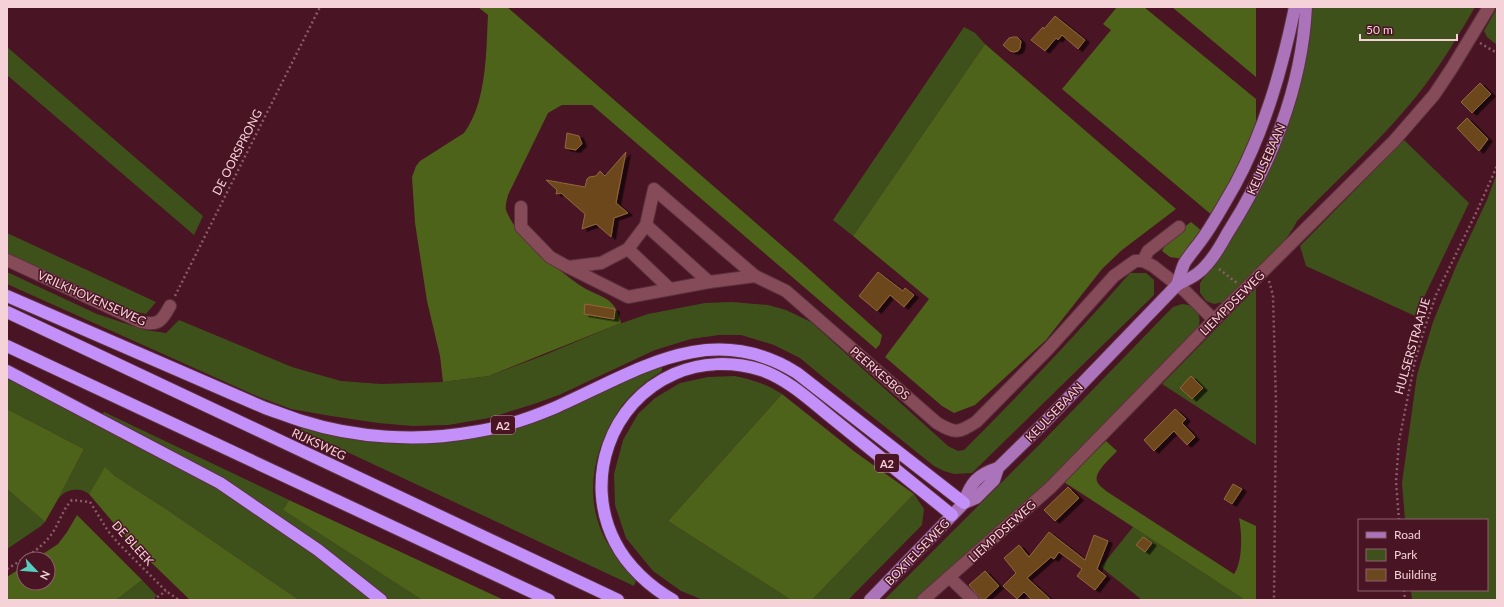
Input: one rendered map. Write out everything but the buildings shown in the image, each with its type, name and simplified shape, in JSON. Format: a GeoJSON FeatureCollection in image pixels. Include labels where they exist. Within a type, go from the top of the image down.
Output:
{"type":"FeatureCollection","features":[{"type":"Feature","properties":{"kind":"highway","name":"A2"},"geometry":{"type":"LineString","coordinates":[[7,296],[265,408],[328,428],[379,436],[422,437],[472,432],[516,421],[552,408],[638,369],[682,354],[713,349],[728,349],[749,352],[767,357],[783,364],[797,373],[964,503]]}},
{"type":"Feature","properties":{"kind":"highway","name":"RIJKSWEG"},"geometry":{"type":"LineString","coordinates":[[7,312],[618,600]]}},
{"type":"Feature","properties":{"kind":"highway"},"geometry":{"type":"LineString","coordinates":[[7,346],[549,600]]}},
{"type":"Feature","properties":{"kind":"highway","name":"A2"},"geometry":{"type":"LineString","coordinates":[[673,600],[639,574],[615,543],[603,508],[601,472],[606,451],[614,432],[630,407],[640,396],[665,378],[694,367],[708,364],[743,365],[761,370],[781,379],[807,398],[952,515]]}},
{"type":"Feature","properties":{"kind":"highway"},"geometry":{"type":"LineString","coordinates":[[7,371],[220,483],[318,550],[381,600]]}},
{"type":"Feature","properties":{"kind":"main road","name":"KEULSEBAAN"},"geometry":{"type":"LineString","coordinates":[[1177,285],[1185,262],[1207,233],[1218,214],[1242,171],[1259,133],[1276,86],[1295,7]]}},
{"type":"Feature","properties":{"kind":"main road","name":"KEULSEBAAN"},"geometry":{"type":"LineString","coordinates":[[998,468],[1044,423],[1177,285],[1199,273],[1209,261],[1238,217],[1266,162],[1284,116],[1303,38],[1306,7]]}},
{"type":"Feature","properties":{"kind":"main road","name":"BOXTELSEWEG"},"geometry":{"type":"LineString","coordinates":[[870,600],[964,503],[976,498],[994,480],[998,468]]}},
{"type":"Feature","properties":{"kind":"street","name":"LIEMPDSEWEG"},"geometry":{"type":"LineString","coordinates":[[949,577],[1050,488],[1214,320],[1394,141],[1434,95],[1489,7]]}},
{"type":"Feature","properties":{"kind":"street","name":"PEERKESBOS"},"geometry":{"type":"LineString","coordinates":[[646,225],[654,189],[755,276],[786,291],[937,424],[950,431],[961,431],[976,422],[1049,348],[1114,276],[1135,261],[1143,261]]}},
{"type":"Feature","properties":{"kind":"street"},"geometry":{"type":"LineString","coordinates":[[521,207],[521,227],[550,257],[628,296],[755,276]]}},
{"type":"Feature","properties":{"kind":"street"},"geometry":{"type":"LineString","coordinates":[[568,266],[601,263],[628,249],[646,225],[710,282]]}},
{"type":"Feature","properties":{"kind":"street"},"geometry":{"type":"LineString","coordinates":[[1179,227],[1148,251],[1143,261],[1153,266],[1177,285],[1214,320]]}},
{"type":"Feature","properties":{"kind":"street"},"geometry":{"type":"LineString","coordinates":[[628,249],[670,289]]}},
{"type":"Feature","properties":{"kind":"street","name":"VRILKHOVENSEWEG"},"geometry":{"type":"LineString","coordinates":[[7,260],[141,322],[154,324],[160,321],[170,306]]}},
{"type":"Feature","properties":{"kind":"street"},"geometry":{"type":"LineString","coordinates":[[923,600],[949,577],[973,600]]}},
{"type":"Feature","properties":{"kind":"path","name":"DE OORSPRONG"},"geometry":{"type":"LineString","coordinates":[[170,306],[320,7]]}},
{"type":"Feature","properties":{"kind":"path"},"geometry":{"type":"LineString","coordinates":[[1470,39],[1497,53]]}},
{"type":"Feature","properties":{"kind":"path","name":"HULSERSTRAATJE"},"geometry":{"type":"LineString","coordinates":[[1398,519],[1396,482],[1399,441],[1406,403],[1421,340],[1436,295],[1477,212],[1497,166]]}},
{"type":"Feature","properties":{"kind":"path"},"geometry":{"type":"LineString","coordinates":[[1263,271],[1269,281],[1273,295],[1276,404],[1274,600]]}},
{"type":"Feature","properties":{"kind":"path","name":"DE BLEEK"},"geometry":{"type":"LineString","coordinates":[[7,569],[45,541],[53,532],[62,513],[72,500],[90,502],[108,531],[119,544],[166,591],[179,600]]}},
{"type":"Feature","properties":{"kind":"path"},"geometry":{"type":"LineString","coordinates":[[153,600],[166,591]]}},
{"type":"Feature","properties":{"kind":"green space"},"geometry":{"type":"Polygon","coordinates":[[[478,7],[507,7],[802,263],[882,335],[880,344],[876,349],[592,105],[562,105],[548,113],[508,195],[506,210],[518,231],[537,251],[578,284],[610,301],[618,313],[621,323],[489,376],[443,382],[440,356],[427,301],[415,223],[412,177],[416,166],[420,161],[464,133],[472,121],[481,92],[486,60],[488,15],[478,7]]]}},
{"type":"Feature","properties":{"kind":"green space"},"geometry":{"type":"Polygon","coordinates":[[[1117,7],[1144,7],[1256,99],[1256,130],[1213,216],[1062,89],[1111,30],[1103,24],[1117,7]]]}},
{"type":"Feature","properties":{"kind":"green space"},"geometry":{"type":"Polygon","coordinates":[[[1172,7],[1256,7],[1256,77],[1172,7]]]}},
{"type":"Feature","properties":{"kind":"green space"},"geometry":{"type":"Polygon","coordinates":[[[1311,7],[1475,7],[1439,65],[1401,114],[1372,146],[1297,221],[1291,232],[1264,264],[1224,302],[1214,304],[1206,301],[1200,293],[1200,283],[1228,243],[1262,184],[1311,7]]]}},
{"type":"Feature","properties":{"kind":"green space"},"geometry":{"type":"Polygon","coordinates":[[[1497,8],[1497,45],[1487,37],[1484,31],[1497,8]]]}},
{"type":"Feature","properties":{"kind":"green space"},"geometry":{"type":"Polygon","coordinates":[[[964,27],[975,33],[985,44],[853,236],[833,220],[964,27]]]}},
{"type":"Feature","properties":{"kind":"green space"},"geometry":{"type":"Polygon","coordinates":[[[985,44],[1176,209],[1122,250],[1102,269],[1046,340],[975,405],[954,413],[942,406],[885,357],[929,299],[853,236],[985,44]]]}},
{"type":"Feature","properties":{"kind":"green space"},"geometry":{"type":"Polygon","coordinates":[[[7,47],[203,216],[194,235],[7,75],[7,47]]]}},
{"type":"Feature","properties":{"kind":"green space"},"geometry":{"type":"Polygon","coordinates":[[[1404,140],[1469,203],[1415,316],[1306,266],[1300,246],[1404,140]]]}},
{"type":"Feature","properties":{"kind":"green space"},"geometry":{"type":"Polygon","coordinates":[[[1497,173],[1497,600],[1412,600],[1411,591],[1488,591],[1488,519],[1405,519],[1402,483],[1417,375],[1433,322],[1457,264],[1487,200],[1497,173]]]}},
{"type":"Feature","properties":{"kind":"green space"},"geometry":{"type":"Polygon","coordinates":[[[1191,222],[1203,232],[1183,259],[1170,257],[1162,251],[1170,238],[1191,222]]]}},
{"type":"Feature","properties":{"kind":"green space"},"geometry":{"type":"Polygon","coordinates":[[[7,233],[156,302],[146,314],[132,311],[7,257],[7,233]]]}},
{"type":"Feature","properties":{"kind":"green space"},"geometry":{"type":"Polygon","coordinates":[[[7,272],[97,314],[145,330],[166,333],[179,320],[292,367],[341,381],[381,384],[443,382],[489,376],[616,325],[648,314],[705,303],[732,302],[768,305],[786,310],[811,322],[948,446],[958,451],[964,450],[1007,407],[1130,273],[1146,273],[1154,280],[1154,295],[972,473],[954,474],[934,466],[800,358],[774,345],[741,335],[719,335],[691,339],[655,350],[559,395],[489,418],[448,425],[413,426],[378,423],[291,409],[259,397],[7,284],[7,272]]]}},
{"type":"Feature","properties":{"kind":"green space"},"geometry":{"type":"Polygon","coordinates":[[[1256,288],[1256,445],[1162,384],[1256,288]]]}},
{"type":"Feature","properties":{"kind":"green space"},"geometry":{"type":"Polygon","coordinates":[[[1182,304],[1191,306],[1199,315],[1200,319],[1198,328],[1055,475],[915,600],[884,600],[1042,442],[1173,307],[1182,304]]]}},
{"type":"Feature","properties":{"kind":"green space"},"geometry":{"type":"Polygon","coordinates":[[[7,366],[218,488],[300,544],[375,600],[299,600],[105,468],[89,494],[76,489],[68,491],[58,499],[84,449],[7,409],[7,366]]]}},
{"type":"Feature","properties":{"kind":"green space"},"geometry":{"type":"Polygon","coordinates":[[[662,366],[662,371],[647,381],[629,397],[618,411],[600,447],[596,463],[593,496],[600,529],[611,549],[636,580],[634,586],[300,430],[302,427],[447,440],[605,390],[662,366]]]}},
{"type":"Feature","properties":{"kind":"green space"},"geometry":{"type":"Polygon","coordinates":[[[735,376],[760,383],[782,394],[668,521],[791,600],[703,600],[681,591],[653,571],[626,538],[615,505],[614,474],[623,440],[638,414],[655,398],[680,383],[708,377],[735,376]]]}},
{"type":"Feature","properties":{"kind":"green space"},"geometry":{"type":"Polygon","coordinates":[[[782,394],[855,452],[914,494],[812,600],[791,600],[668,521],[782,394]]]}},
{"type":"Feature","properties":{"kind":"green space"},"geometry":{"type":"Polygon","coordinates":[[[7,409],[84,449],[45,522],[7,489],[7,409]]]}},
{"type":"Feature","properties":{"kind":"green space"},"geometry":{"type":"Polygon","coordinates":[[[104,412],[289,500],[283,510],[422,600],[389,600],[363,579],[102,415],[104,412]]]}},
{"type":"Feature","properties":{"kind":"green space"},"geometry":{"type":"Polygon","coordinates":[[[1106,441],[1117,451],[1100,469],[1097,477],[1099,485],[1234,574],[1240,555],[1241,531],[1239,518],[1256,526],[1256,600],[1245,600],[1064,482],[1106,441]]]}},
{"type":"Feature","properties":{"kind":"green space"},"geometry":{"type":"Polygon","coordinates":[[[105,467],[115,476],[299,600],[190,600],[129,541],[89,494],[105,467]]]}},
{"type":"Feature","properties":{"kind":"green space"},"geometry":{"type":"Polygon","coordinates":[[[7,489],[45,522],[7,549],[7,489]]]}},
{"type":"Feature","properties":{"kind":"green space"},"geometry":{"type":"Polygon","coordinates":[[[914,494],[924,509],[922,525],[848,600],[812,600],[914,494]]]}},
{"type":"Feature","properties":{"kind":"green space"},"geometry":{"type":"Polygon","coordinates":[[[289,500],[504,600],[422,600],[283,510],[289,500]]]}},
{"type":"Feature","properties":{"kind":"green space"},"geometry":{"type":"Polygon","coordinates":[[[77,515],[142,580],[116,600],[7,600],[7,577],[16,571],[16,591],[56,591],[56,551],[47,551],[58,544],[77,515]]]}},
{"type":"Feature","properties":{"kind":"green space"},"geometry":{"type":"Polygon","coordinates":[[[1133,527],[1245,600],[1142,600],[1101,567],[1133,527]]]}},
{"type":"Feature","properties":{"kind":"green space"},"geometry":{"type":"Polygon","coordinates":[[[142,580],[157,596],[150,600],[116,600],[142,580]]]}}]}
